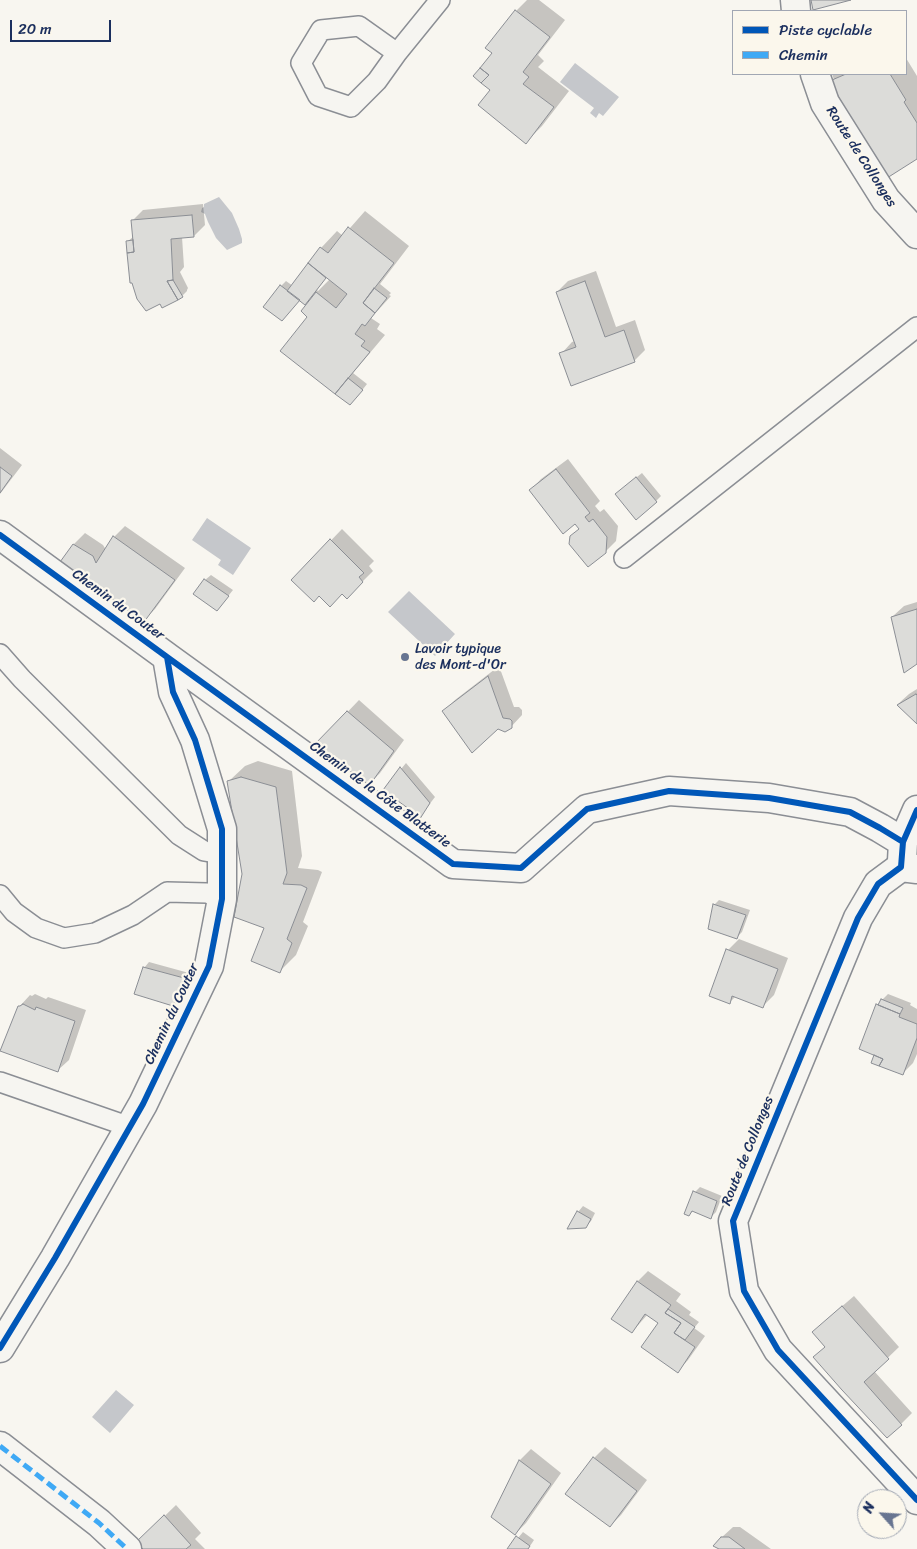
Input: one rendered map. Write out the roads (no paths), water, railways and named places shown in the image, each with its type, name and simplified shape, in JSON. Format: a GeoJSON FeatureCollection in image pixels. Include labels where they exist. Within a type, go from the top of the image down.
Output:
{"type":"FeatureCollection","features":[{"type":"Feature","properties":{"kind":"street","name":"Route de Collonges"},"geometry":{"type":"LineString","coordinates":[[815,75],[825,104],[880,192],[917,234]]}},
{"type":"Feature","properties":{"kind":"street","name":"Chemin du Couter"},"geometry":{"type":"LineString","coordinates":[[0,535],[167,657],[172,692],[196,740],[222,829],[222,899],[209,966],[143,1104],[55,1258],[0,1348]]}},
{"type":"Feature","properties":{"kind":"street","name":"Chemin de la Côte Blatterie"},"geometry":{"type":"LineString","coordinates":[[167,657],[453,864],[521,868],[587,809],[669,791],[769,798],[850,812],[880,828],[907,859]]}},
{"type":"Feature","properties":{"kind":"street","name":"Route de Collonges"},"geometry":{"type":"LineString","coordinates":[[917,810],[907,859],[878,884],[858,918],[733,1221],[744,1291],[778,1350],[917,1500]]}},
{"type":"Feature","properties":{"kind":"street"},"geometry":{"type":"LineString","coordinates":[[0,1446],[100,1523],[127,1549]]}},
{"type":"Feature","properties":{"kind":"lane"},"geometry":{"type":"LineString","coordinates":[[396,53],[359,26],[321,30],[301,64],[318,96],[351,107],[377,82],[396,53],[440,0]]}},
{"type":"Feature","properties":{"kind":"lane"},"geometry":{"type":"LineString","coordinates":[[624,558],[917,327]]}},
{"type":"Feature","properties":{"kind":"lane"},"geometry":{"type":"LineString","coordinates":[[0,654],[22,679],[179,835],[204,851],[222,854]]}},
{"type":"Feature","properties":{"kind":"lane"},"geometry":{"type":"LineString","coordinates":[[0,895],[14,912],[36,928],[64,938],[95,933],[133,915],[167,892],[207,893],[222,899]]}},
{"type":"Feature","properties":{"kind":"lane"},"geometry":{"type":"LineString","coordinates":[[0,1082],[130,1127]]}},
{"type":"Feature","properties":{"kind":"place","name":"Lavoir typique des Mont-d'Or"},"geometry":{"type":"Point","coordinates":[405,657]}}]}
